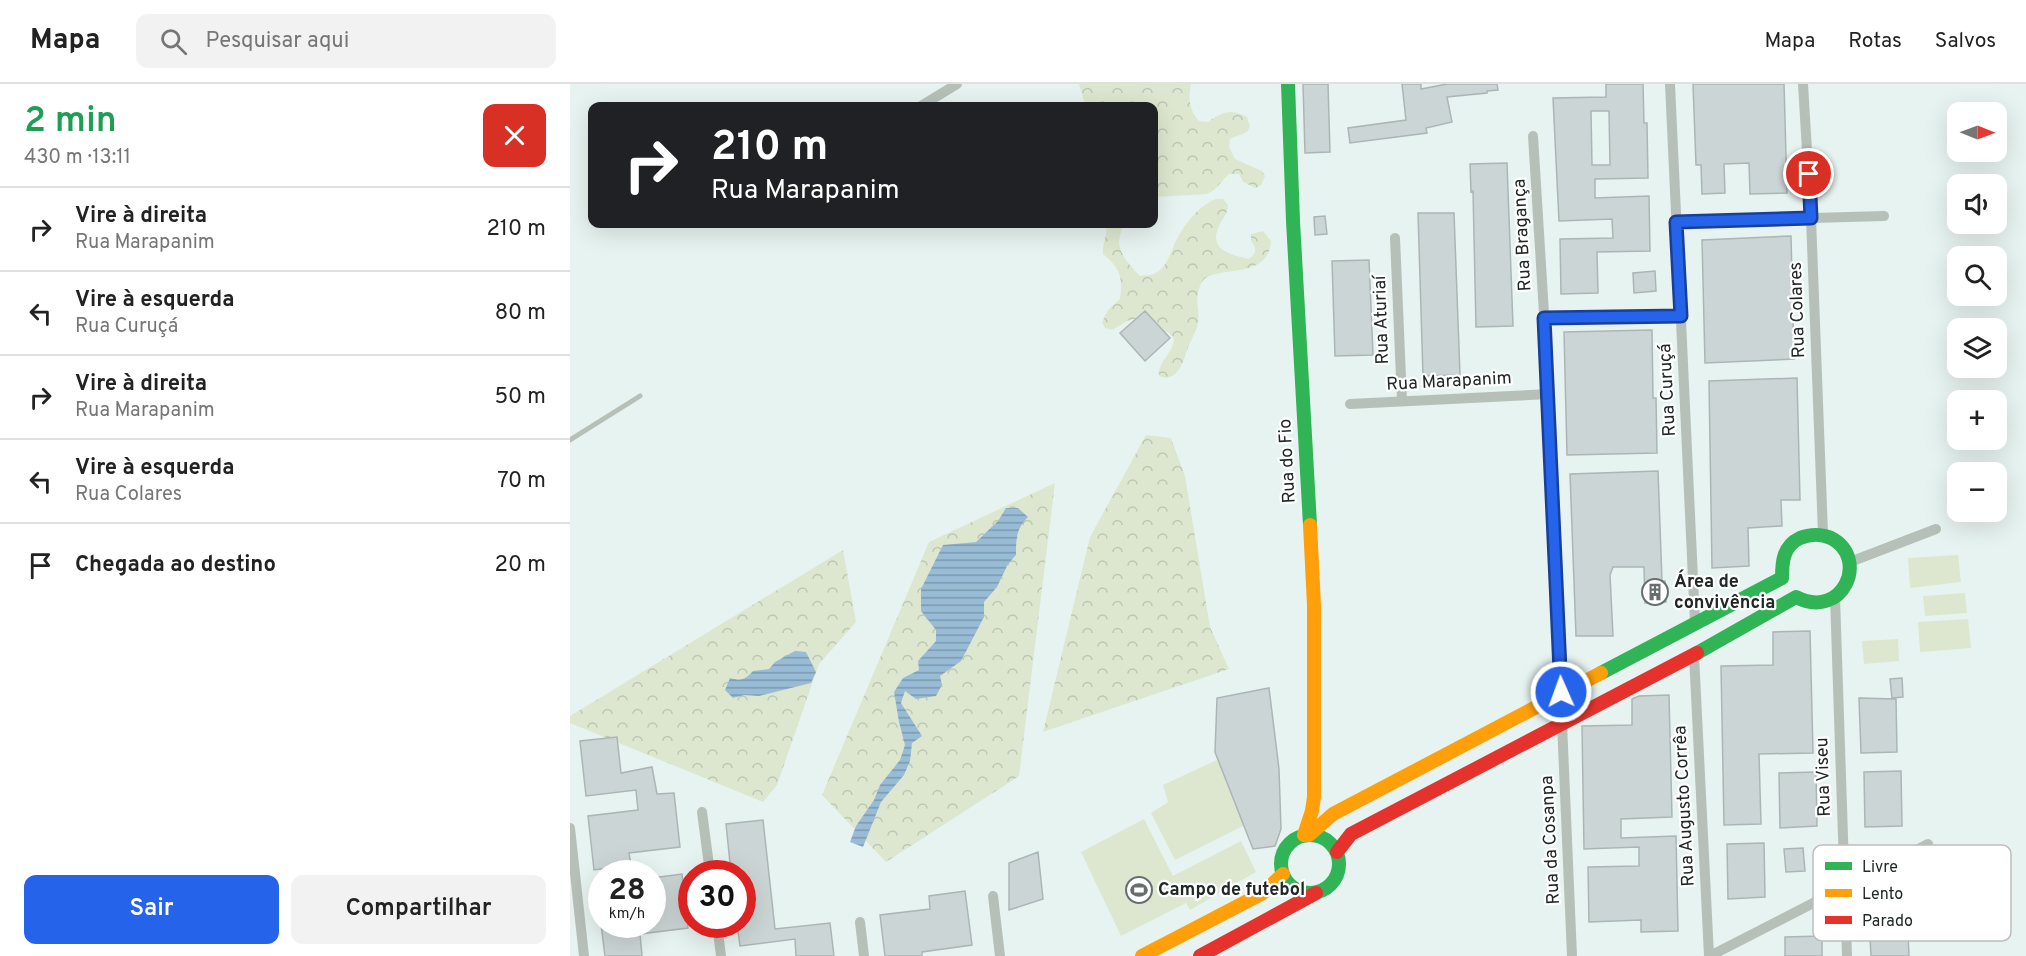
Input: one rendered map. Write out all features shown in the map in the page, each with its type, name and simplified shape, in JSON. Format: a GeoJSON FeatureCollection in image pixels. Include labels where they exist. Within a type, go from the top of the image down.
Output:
{"type":"FeatureCollection","features":[{"type":"Feature","properties":{"kind":"street"},"geometry":{"type":"LineString","coordinates":[[928,102],[957,84]]}},
{"type":"Feature","properties":{"kind":"street","name":"Rua do Fio"},"geometry":{"type":"LineString","coordinates":[[1288,84],[1293,221],[1314,605],[1314,797],[1306,835]]}},
{"type":"Feature","properties":{"kind":"street","name":"Rua Curuçá"},"geometry":{"type":"LineString","coordinates":[[1670,84],[1695,622]]}},
{"type":"Feature","properties":{"kind":"street","name":"Rua Colares"},"geometry":{"type":"LineString","coordinates":[[1803,84],[1811,218],[1823,534]]}},
{"type":"Feature","properties":{"kind":"street","name":"Rua Bragança"},"geometry":{"type":"LineString","coordinates":[[1533,136],[1549,394],[1561,692]]}},
{"type":"Feature","properties":{"kind":"street"},"geometry":{"type":"LineString","coordinates":[[1676,222],[1884,216]]}},
{"type":"Feature","properties":{"kind":"street","name":"Rua Aturiaí"},"geometry":{"type":"LineString","coordinates":[[1395,238],[1402,401]]}},
{"type":"Feature","properties":{"kind":"street"},"geometry":{"type":"LineString","coordinates":[[1544,318],[1681,316]]}},
{"type":"Feature","properties":{"kind":"street","name":"Rua Marapanim"},"geometry":{"type":"LineString","coordinates":[[1350,404],[1549,394]]}},
{"type":"Feature","properties":{"kind":"street"},"geometry":{"type":"LineString","coordinates":[[1850,562],[1936,529]]}},
{"type":"Feature","properties":{"kind":"street"},"geometry":{"type":"LineString","coordinates":[[1316,893],[1308,893],[1292,887],[1282,873],[1281,862],[1285,850],[1293,841],[1306,835],[1333,814],[1561,692],[1782,578],[1780,567],[1783,557],[1796,539],[1806,535],[1823,534],[1844,549],[1850,562],[1850,575],[1835,597],[1818,604],[1808,603],[1796,597],[1694,655],[1351,834],[1337,852]]}},
{"type":"Feature","properties":{"kind":"street","name":"Rua Viseu"},"geometry":{"type":"LineString","coordinates":[[1835,597],[1843,845]]}},
{"type":"Feature","properties":{"kind":"street","name":"Rua Augusto Corrêa"},"geometry":{"type":"LineString","coordinates":[[1694,655],[1709,956]]}},
{"type":"Feature","properties":{"kind":"street","name":"Rua da Cosanpa"},"geometry":{"type":"LineString","coordinates":[[1562,723],[1572,956]]}},
{"type":"Feature","properties":{"kind":"street"},"geometry":{"type":"LineString","coordinates":[[702,812],[708,860]]}},
{"type":"Feature","properties":{"kind":"street"},"geometry":{"type":"LineString","coordinates":[[570,828],[584,956]]}},
{"type":"Feature","properties":{"kind":"street"},"geometry":{"type":"LineString","coordinates":[[1200,956],[1324,890],[1336,878],[1339,869],[1337,852],[1326,839],[1306,835]]}},
{"type":"Feature","properties":{"kind":"street"},"geometry":{"type":"LineString","coordinates":[[1142,956],[1263,893],[1282,873]]}},
{"type":"Feature","properties":{"kind":"street"},"geometry":{"type":"LineString","coordinates":[[993,896],[1000,956]]}},
{"type":"Feature","properties":{"kind":"street"},"geometry":{"type":"LineString","coordinates":[[1709,956],[1813,903]]}},
{"type":"Feature","properties":{"kind":"street"},"geometry":{"type":"LineString","coordinates":[[860,921],[864,956]]}},
{"type":"Feature","properties":{"kind":"street"},"geometry":{"type":"LineString","coordinates":[[719,938],[721,956]]}},
{"type":"Feature","properties":{"kind":"street","name":"Rua Viseu"},"geometry":{"type":"LineString","coordinates":[[1846,941],[1847,956]]}},
{"type":"Feature","properties":{"kind":"lane"},"geometry":{"type":"LineString","coordinates":[[570,440],[640,396]]}},
{"type":"Feature","properties":{"kind":"green space"},"geometry":{"type":"Polygon","coordinates":[[[1079,84],[1191,84],[1190,104],[1199,121],[1208,122],[1231,112],[1247,117],[1250,126],[1247,132],[1230,139],[1229,147],[1235,159],[1262,171],[1265,176],[1261,185],[1256,188],[1243,182],[1239,174],[1229,174],[1207,194],[1158,197],[1158,102],[1084,101],[1079,84]]]}},
{"type":"Feature","properties":{"kind":"green space"},"geometry":{"type":"Polygon","coordinates":[[[1216,199],[1223,199],[1228,205],[1216,234],[1216,241],[1223,250],[1248,259],[1255,251],[1251,234],[1263,231],[1271,241],[1268,254],[1261,262],[1251,267],[1217,274],[1202,282],[1197,298],[1197,326],[1183,363],[1171,376],[1159,376],[1160,367],[1173,344],[1174,338],[1168,332],[1152,331],[1134,319],[1112,330],[1105,328],[1102,322],[1108,310],[1120,299],[1121,285],[1117,269],[1103,254],[1106,228],[1122,228],[1119,243],[1124,257],[1140,276],[1151,275],[1163,267],[1179,235],[1190,219],[1205,205],[1216,199]]]}},
{"type":"Feature","properties":{"kind":"green space"},"geometry":{"type":"Polygon","coordinates":[[[1146,435],[1171,438],[1185,476],[1210,627],[1229,669],[1043,732],[1090,537],[1146,435]]]}},
{"type":"Feature","properties":{"kind":"green space"},"geometry":{"type":"Polygon","coordinates":[[[1055,483],[1019,776],[886,862],[822,795],[929,542],[1055,483]]]}},
{"type":"Feature","properties":{"kind":"green space"},"geometry":{"type":"Polygon","coordinates":[[[843,550],[856,622],[819,664],[777,785],[763,802],[570,723],[570,716],[843,550]]]}},
{"type":"Feature","properties":{"kind":"green space"},"geometry":{"type":"Polygon","coordinates":[[[1958,555],[1961,582],[1910,588],[1908,558],[1958,555]]]}},
{"type":"Feature","properties":{"kind":"green space"},"geometry":{"type":"Polygon","coordinates":[[[1965,593],[1967,613],[1925,616],[1923,596],[1965,593]]]}},
{"type":"Feature","properties":{"kind":"green space"},"geometry":{"type":"Polygon","coordinates":[[[1968,619],[1971,648],[1920,652],[1918,622],[1968,619]]]}},
{"type":"Feature","properties":{"kind":"green space"},"geometry":{"type":"Polygon","coordinates":[[[1898,639],[1899,661],[1864,664],[1862,641],[1898,639]]]}},
{"type":"Feature","properties":{"kind":"green space"},"geometry":{"type":"Polygon","coordinates":[[[1219,759],[1249,823],[1175,860],[1151,813],[1168,802],[1163,785],[1219,759]]]}},
{"type":"Feature","properties":{"kind":"green space","name":"Campo de futebol"},"geometry":{"type":"Polygon","coordinates":[[[1144,819],[1173,876],[1241,841],[1256,872],[1190,910],[1186,903],[1121,936],[1081,852],[1144,819]]]}},
{"type":"Feature","properties":{"kind":"water"},"geometry":{"type":"Polygon","coordinates":[[[1006,508],[1018,508],[1028,517],[1018,535],[1016,555],[1008,564],[997,587],[984,602],[984,617],[961,661],[940,676],[942,685],[936,696],[916,699],[905,691],[901,703],[922,736],[912,743],[910,761],[904,775],[881,802],[863,847],[850,842],[856,826],[874,800],[880,785],[900,760],[905,745],[894,692],[903,678],[919,670],[918,661],[936,641],[936,630],[921,611],[921,589],[943,545],[976,542],[998,521],[1006,508]]]}},
{"type":"Feature","properties":{"kind":"water"},"geometry":{"type":"Polygon","coordinates":[[[795,651],[806,652],[816,672],[811,683],[759,696],[744,695],[733,698],[725,690],[730,678],[743,679],[753,671],[769,669],[775,662],[795,651]]]}},
{"type":"Feature","properties":{"kind":"building"},"geometry":{"type":"Polygon","coordinates":[[[1303,84],[1328,84],[1330,152],[1305,153],[1303,84]]]}},
{"type":"Feature","properties":{"kind":"building"},"geometry":{"type":"Polygon","coordinates":[[[1402,84],[1421,84],[1421,89],[1447,84],[1497,84],[1498,90],[1447,97],[1452,122],[1426,128],[1427,133],[1350,143],[1348,128],[1406,120],[1402,84]]]}},
{"type":"Feature","properties":{"kind":"building"},"geometry":{"type":"Polygon","coordinates":[[[1606,84],[1643,84],[1644,123],[1647,123],[1648,178],[1595,179],[1595,198],[1649,196],[1650,251],[1597,252],[1598,293],[1561,294],[1560,239],[1613,238],[1612,219],[1559,221],[1553,98],[1606,97],[1606,84]],[[1591,111],[1592,165],[1610,165],[1609,111],[1591,111]]]}},
{"type":"Feature","properties":{"kind":"building"},"geometry":{"type":"Polygon","coordinates":[[[1693,84],[1784,84],[1787,193],[1750,194],[1749,163],[1724,164],[1725,193],[1702,194],[1701,165],[1696,165],[1693,84]]]}},
{"type":"Feature","properties":{"kind":"building"},"geometry":{"type":"Polygon","coordinates":[[[1507,163],[1513,326],[1476,327],[1473,191],[1471,192],[1470,164],[1507,163]]]}},
{"type":"Feature","properties":{"kind":"building"},"geometry":{"type":"Polygon","coordinates":[[[1418,213],[1454,213],[1460,375],[1423,376],[1418,213]]]}},
{"type":"Feature","properties":{"kind":"building"},"geometry":{"type":"Polygon","coordinates":[[[1325,216],[1327,234],[1315,235],[1314,217],[1325,216]]]}},
{"type":"Feature","properties":{"kind":"building"},"geometry":{"type":"Polygon","coordinates":[[[1791,236],[1794,359],[1705,363],[1702,240],[1791,236]]]}},
{"type":"Feature","properties":{"kind":"building"},"geometry":{"type":"Polygon","coordinates":[[[1369,260],[1373,355],[1335,356],[1332,261],[1369,260]]]}},
{"type":"Feature","properties":{"kind":"building"},"geometry":{"type":"Polygon","coordinates":[[[1655,271],[1656,291],[1634,293],[1633,273],[1655,271]]]}},
{"type":"Feature","properties":{"kind":"building"},"geometry":{"type":"Polygon","coordinates":[[[1145,311],[1170,338],[1145,361],[1120,333],[1145,311]]]}},
{"type":"Feature","properties":{"kind":"building"},"geometry":{"type":"Polygon","coordinates":[[[1652,330],[1657,453],[1567,455],[1564,332],[1652,330]]]}},
{"type":"Feature","properties":{"kind":"building"},"geometry":{"type":"Polygon","coordinates":[[[1797,378],[1800,500],[1781,500],[1782,526],[1748,528],[1749,566],[1712,568],[1709,381],[1797,378]]]}},
{"type":"Feature","properties":{"kind":"building"},"geometry":{"type":"Polygon","coordinates":[[[1658,471],[1662,581],[1665,581],[1666,602],[1645,603],[1644,567],[1613,567],[1610,575],[1613,636],[1576,636],[1570,474],[1658,471]]]}},
{"type":"Feature","properties":{"kind":"building"},"geometry":{"type":"Polygon","coordinates":[[[1810,631],[1813,753],[1759,754],[1761,824],[1724,825],[1721,666],[1773,665],[1773,632],[1810,631]]]}},
{"type":"Feature","properties":{"kind":"building"},"geometry":{"type":"Polygon","coordinates":[[[1902,678],[1903,697],[1892,698],[1890,679],[1902,678]]]}},
{"type":"Feature","properties":{"kind":"building"},"geometry":{"type":"Polygon","coordinates":[[[1269,688],[1279,769],[1281,829],[1275,846],[1253,849],[1215,752],[1217,698],[1269,688]]]}},
{"type":"Feature","properties":{"kind":"building"},"geometry":{"type":"Polygon","coordinates":[[[1669,695],[1672,817],[1621,819],[1621,838],[1676,836],[1678,931],[1641,932],[1641,920],[1589,922],[1588,867],[1639,866],[1639,847],[1584,849],[1582,726],[1632,725],[1632,699],[1639,696],[1669,695]]]}},
{"type":"Feature","properties":{"kind":"building"},"geometry":{"type":"Polygon","coordinates":[[[1859,698],[1896,699],[1897,752],[1861,753],[1859,698]]]}},
{"type":"Feature","properties":{"kind":"building"},"geometry":{"type":"Polygon","coordinates":[[[617,737],[621,773],[652,767],[657,794],[674,793],[680,847],[629,853],[630,860],[593,860],[588,816],[638,810],[636,790],[586,796],[580,741],[617,737]]]}},
{"type":"Feature","properties":{"kind":"building"},"geometry":{"type":"Polygon","coordinates":[[[1901,771],[1902,826],[1865,827],[1864,772],[1901,771]]]}},
{"type":"Feature","properties":{"kind":"building"},"geometry":{"type":"Polygon","coordinates":[[[1816,772],[1817,826],[1780,828],[1779,773],[1816,772]]]}},
{"type":"Feature","properties":{"kind":"building"},"geometry":{"type":"Polygon","coordinates":[[[763,820],[775,929],[830,923],[834,956],[796,956],[795,939],[740,946],[739,938],[756,938],[756,860],[730,860],[726,824],[763,820]]]}},
{"type":"Feature","properties":{"kind":"building"},"geometry":{"type":"Polygon","coordinates":[[[1764,843],[1765,897],[1728,899],[1727,844],[1764,843]]]}},
{"type":"Feature","properties":{"kind":"building"},"geometry":{"type":"Polygon","coordinates":[[[1803,848],[1805,871],[1786,872],[1784,849],[1803,848]]]}},
{"type":"Feature","properties":{"kind":"building"},"geometry":{"type":"Polygon","coordinates":[[[1038,852],[1043,899],[1009,910],[1009,863],[1038,852]]]}},
{"type":"Feature","properties":{"kind":"building"},"geometry":{"type":"Polygon","coordinates":[[[678,875],[678,929],[666,931],[666,876],[678,875]]]}},
{"type":"Feature","properties":{"kind":"building"},"geometry":{"type":"Polygon","coordinates":[[[965,891],[972,945],[922,952],[922,956],[885,956],[880,915],[930,909],[929,896],[965,891]]]}},
{"type":"Feature","properties":{"kind":"building"},"geometry":{"type":"Polygon","coordinates":[[[1813,936],[1813,941],[1822,941],[1822,956],[1785,956],[1785,937],[1813,936]]]}},
{"type":"Feature","properties":{"kind":"building"},"geometry":{"type":"Polygon","coordinates":[[[603,938],[640,938],[642,956],[605,956],[603,938]]]}},
{"type":"Feature","properties":{"kind":"building"},"geometry":{"type":"Polygon","coordinates":[[[1870,941],[1908,941],[1909,956],[1871,956],[1870,941]]]}},
{"type":"Feature","properties":{"kind":"traffic: fast"},"geometry":{"type":"LineString","coordinates":[[1288,84],[1293,221],[1310,525]]}},
{"type":"Feature","properties":{"kind":"traffic: fast"},"geometry":{"type":"LineString","coordinates":[[1601,673],[1782,578],[1783,560],[1794,541],[1812,535],[1824,536],[1843,547],[1849,559],[1849,572],[1846,584],[1838,594],[1827,601],[1813,602],[1796,597],[1697,653]]}},
{"type":"Feature","properties":{"kind":"traffic: fast"},"geometry":{"type":"LineString","coordinates":[[1310,835],[1321,837],[1331,843],[1337,853],[1339,864],[1337,875],[1331,885],[1321,891],[1310,893],[1299,891],[1289,885],[1283,875],[1281,864],[1283,853],[1289,843],[1299,837],[1310,835]]}},
{"type":"Feature","properties":{"kind":"traffic: slow"},"geometry":{"type":"LineString","coordinates":[[1304,835],[1314,797],[1314,605],[1310,525]]}},
{"type":"Feature","properties":{"kind":"traffic: slow"},"geometry":{"type":"LineString","coordinates":[[1309,835],[1333,814],[1601,673]]}},
{"type":"Feature","properties":{"kind":"traffic: slow"},"geometry":{"type":"LineString","coordinates":[[1142,956],[1263,893],[1283,874]]}},
{"type":"Feature","properties":{"kind":"traffic: jam"},"geometry":{"type":"LineString","coordinates":[[1337,852],[1351,834],[1697,653]]}},
{"type":"Feature","properties":{"kind":"traffic: jam"},"geometry":{"type":"LineString","coordinates":[[1200,956],[1316,893]]}},
{"type":"Feature","properties":{"kind":"place","name":"Área de convivência"},"geometry":{"type":"Point","coordinates":[1655,592]}},
{"type":"Feature","properties":{"kind":"place","name":"Campo de futebol"},"geometry":{"type":"Point","coordinates":[1139,890]}},
{"type":"Feature","properties":{"kind":"route"},"geometry":{"type":"LineString","coordinates":[[1561,692],[1544,318],[1681,316],[1676,222],[1811,218],[1809,174]]}}]}
